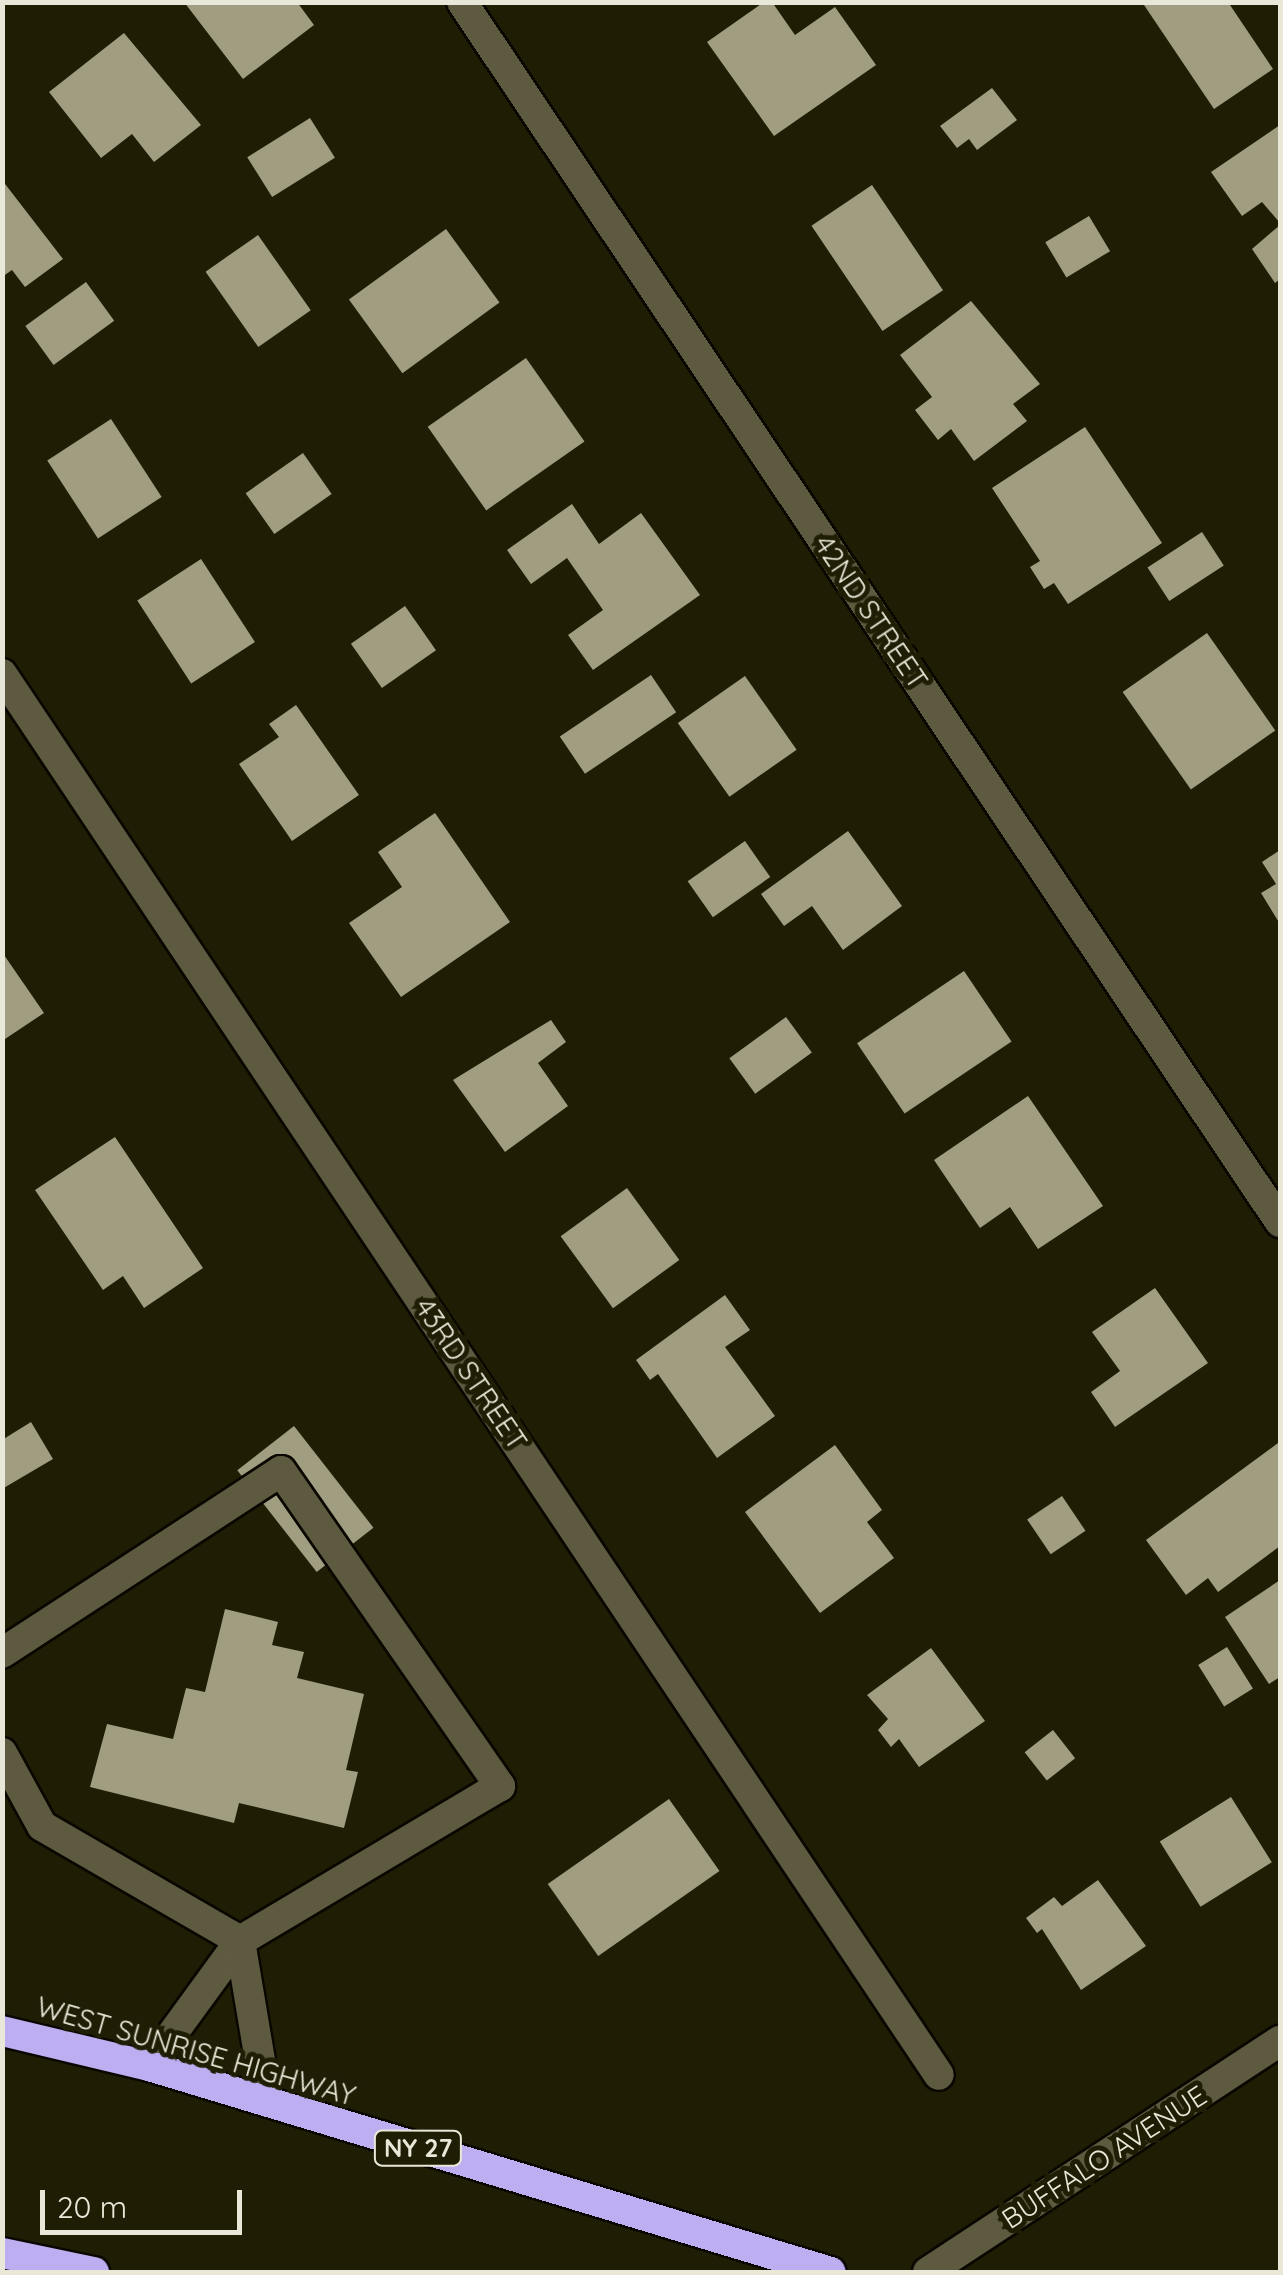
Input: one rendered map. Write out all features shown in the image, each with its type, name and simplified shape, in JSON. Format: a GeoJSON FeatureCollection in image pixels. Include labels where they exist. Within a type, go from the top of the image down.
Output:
{"type":"FeatureCollection","features":[{"type":"Feature","properties":{"kind":"highway","name":"WEST SUNRISE HIGHWAY"},"geometry":{"type":"LineString","coordinates":[[2,2031],[149,2066],[831,2272]]}},
{"type":"Feature","properties":{"kind":"highway"},"geometry":{"type":"LineString","coordinates":[[2,2253],[94,2272]]}},
{"type":"Feature","properties":{"kind":"street","name":"42ND STREET"},"geometry":{"type":"LineString","coordinates":[[462,2],[1280,1222]]}},
{"type":"Feature","properties":{"kind":"street","name":"43RD STREET"},"geometry":{"type":"LineString","coordinates":[[2,674],[939,2075]]}},
{"type":"Feature","properties":{"kind":"street"},"geometry":{"type":"LineString","coordinates":[[2,1653],[282,1472],[500,1786],[240,1941],[149,2066]]}},
{"type":"Feature","properties":{"kind":"street"},"geometry":{"type":"LineString","coordinates":[[2,1753],[42,1826],[240,1941]]}},
{"type":"Feature","properties":{"kind":"street"},"geometry":{"type":"LineString","coordinates":[[240,1941],[267,2102]]}},
{"type":"Feature","properties":{"kind":"street","name":"BUFFALO AVENUE"},"geometry":{"type":"LineString","coordinates":[[928,2272],[1280,2041]]}},
{"type":"Feature","properties":{"kind":"building"},"geometry":{"type":"Polygon","coordinates":[[[184,2],[297,2],[314,25],[243,79],[184,2]]]}},
{"type":"Feature","properties":{"kind":"building"},"geometry":{"type":"Polygon","coordinates":[[[764,2],[772,2],[795,35],[835,7],[876,65],[774,136],[707,42],[764,2]]]}},
{"type":"Feature","properties":{"kind":"building"},"geometry":{"type":"Polygon","coordinates":[[[1142,2],[1228,2],[1273,69],[1214,109],[1142,2]]]}},
{"type":"Feature","properties":{"kind":"building"},"geometry":{"type":"Polygon","coordinates":[[[124,33],[201,125],[154,162],[132,134],[101,158],[49,92],[124,33]]]}},
{"type":"Feature","properties":{"kind":"building"},"geometry":{"type":"Polygon","coordinates":[[[992,88],[1017,120],[977,150],[969,139],[957,148],[940,126],[992,88]]]}},
{"type":"Feature","properties":{"kind":"building"},"geometry":{"type":"Polygon","coordinates":[[[310,118],[335,158],[272,197],[247,157],[310,118]]]}},
{"type":"Feature","properties":{"kind":"building"},"geometry":{"type":"Polygon","coordinates":[[[1280,125],[1280,223],[1262,202],[1242,216],[1211,172],[1280,125]]]}},
{"type":"Feature","properties":{"kind":"building"},"geometry":{"type":"Polygon","coordinates":[[[2,180],[63,259],[25,287],[12,270],[2,277],[2,180]]]}},
{"type":"Feature","properties":{"kind":"building"},"geometry":{"type":"Polygon","coordinates":[[[872,185],[943,290],[882,331],[811,226],[872,185]]]}},
{"type":"Feature","properties":{"kind":"building"},"geometry":{"type":"Polygon","coordinates":[[[1089,216],[1110,251],[1066,277],[1045,242],[1089,216]]]}},
{"type":"Feature","properties":{"kind":"building"},"geometry":{"type":"Polygon","coordinates":[[[1280,225],[1280,279],[1275,283],[1252,249],[1280,225]]]}},
{"type":"Feature","properties":{"kind":"building"},"geometry":{"type":"Polygon","coordinates":[[[446,229],[499,303],[402,373],[349,300],[446,229]]]}},
{"type":"Feature","properties":{"kind":"building"},"geometry":{"type":"Polygon","coordinates":[[[258,235],[311,310],[258,347],[206,272],[258,235]]]}},
{"type":"Feature","properties":{"kind":"building"},"geometry":{"type":"Polygon","coordinates":[[[86,282],[114,321],[54,365],[25,326],[86,282]]]}},
{"type":"Feature","properties":{"kind":"building"},"geometry":{"type":"Polygon","coordinates":[[[971,301],[1040,384],[1013,404],[1027,421],[974,461],[951,429],[938,440],[915,410],[932,397],[900,355],[971,301]]]}},
{"type":"Feature","properties":{"kind":"building"},"geometry":{"type":"Polygon","coordinates":[[[526,358],[585,442],[486,510],[428,427],[526,358]]]}},
{"type":"Feature","properties":{"kind":"building"},"geometry":{"type":"Polygon","coordinates":[[[111,419],[162,497],[98,538],[47,460],[111,419]]]}},
{"type":"Feature","properties":{"kind":"building"},"geometry":{"type":"Polygon","coordinates":[[[1085,427],[1162,543],[1068,604],[1054,583],[1044,589],[1030,567],[1040,561],[992,488],[1085,427]]]}},
{"type":"Feature","properties":{"kind":"building"},"geometry":{"type":"Polygon","coordinates":[[[303,453],[332,494],[274,534],[246,493],[303,453]]]}},
{"type":"Feature","properties":{"kind":"building"},"geometry":{"type":"Polygon","coordinates":[[[572,504],[599,544],[641,513],[700,595],[593,670],[568,635],[603,610],[567,558],[531,584],[507,550],[572,504]]]}},
{"type":"Feature","properties":{"kind":"building"},"geometry":{"type":"Polygon","coordinates":[[[1202,532],[1224,566],[1169,601],[1147,567],[1202,532]]]}},
{"type":"Feature","properties":{"kind":"building"},"geometry":{"type":"Polygon","coordinates":[[[201,559],[255,642],[191,683],[137,600],[201,559]]]}},
{"type":"Feature","properties":{"kind":"building"},"geometry":{"type":"Polygon","coordinates":[[[405,606],[436,650],[382,688],[351,644],[405,606]]]}},
{"type":"Feature","properties":{"kind":"building"},"geometry":{"type":"Polygon","coordinates":[[[1207,633],[1275,730],[1191,790],[1123,692],[1207,633]]]}},
{"type":"Feature","properties":{"kind":"building"},"geometry":{"type":"Polygon","coordinates":[[[651,675],[676,712],[585,774],[560,737],[651,675]]]}},
{"type":"Feature","properties":{"kind":"building"},"geometry":{"type":"Polygon","coordinates":[[[745,676],[797,750],[729,797],[678,723],[745,676]]]}},
{"type":"Feature","properties":{"kind":"building"},"geometry":{"type":"Polygon","coordinates":[[[296,705],[359,795],[292,841],[239,764],[279,737],[269,724],[296,705]]]}},
{"type":"Feature","properties":{"kind":"building"},"geometry":{"type":"Polygon","coordinates":[[[435,813],[510,922],[401,997],[349,923],[402,887],[378,852],[435,813]]]}},
{"type":"Feature","properties":{"kind":"building"},"geometry":{"type":"Polygon","coordinates":[[[848,831],[902,906],[843,950],[812,906],[784,926],[761,894],[848,831]]]}},
{"type":"Feature","properties":{"kind":"building"},"geometry":{"type":"Polygon","coordinates":[[[745,841],[770,877],[713,917],[688,881],[745,841]]]}},
{"type":"Feature","properties":{"kind":"building"},"geometry":{"type":"Polygon","coordinates":[[[1280,850],[1280,924],[1261,893],[1276,884],[1262,862],[1280,850]]]}},
{"type":"Feature","properties":{"kind":"building"},"geometry":{"type":"Polygon","coordinates":[[[2,952],[44,1013],[2,1041],[2,952]]]}},
{"type":"Feature","properties":{"kind":"building"},"geometry":{"type":"Polygon","coordinates":[[[964,971],[1012,1041],[905,1114],[857,1043],[964,971]]]}},
{"type":"Feature","properties":{"kind":"building"},"geometry":{"type":"Polygon","coordinates":[[[786,1017],[812,1053],[755,1094],[729,1058],[786,1017]]]}},
{"type":"Feature","properties":{"kind":"building"},"geometry":{"type":"Polygon","coordinates":[[[551,1020],[566,1042],[538,1063],[568,1106],[505,1152],[453,1080],[551,1020]]]}},
{"type":"Feature","properties":{"kind":"building"},"geometry":{"type":"Polygon","coordinates":[[[1028,1096],[1103,1206],[1038,1249],[1010,1207],[980,1228],[934,1160],[1028,1096]]]}},
{"type":"Feature","properties":{"kind":"building"},"geometry":{"type":"Polygon","coordinates":[[[115,1137],[203,1268],[144,1308],[123,1276],[103,1290],[35,1190],[115,1137]]]}},
{"type":"Feature","properties":{"kind":"building"},"geometry":{"type":"Polygon","coordinates":[[[627,1188],[679,1260],[613,1308],[561,1236],[627,1188]]]}},
{"type":"Feature","properties":{"kind":"building"},"geometry":{"type":"Polygon","coordinates":[[[1155,1288],[1208,1363],[1115,1427],[1091,1392],[1120,1371],[1092,1332],[1155,1288]]]}},
{"type":"Feature","properties":{"kind":"building"},"geometry":{"type":"Polygon","coordinates":[[[725,1295],[750,1330],[725,1347],[775,1416],[717,1458],[658,1374],[650,1380],[636,1360],[725,1295]]]}},
{"type":"Feature","properties":{"kind":"building"},"geometry":{"type":"Polygon","coordinates":[[[31,1422],[53,1459],[2,1489],[2,1440],[31,1422]]]}},
{"type":"Feature","properties":{"kind":"building"},"geometry":{"type":"Polygon","coordinates":[[[294,1426],[373,1528],[317,1572],[237,1470],[294,1426]]]}},
{"type":"Feature","properties":{"kind":"building"},"geometry":{"type":"Polygon","coordinates":[[[1278,1443],[1280,1546],[1218,1592],[1208,1578],[1186,1595],[1146,1540],[1278,1443]]]}},
{"type":"Feature","properties":{"kind":"building"},"geometry":{"type":"Polygon","coordinates":[[[835,1445],[882,1510],[867,1522],[894,1558],[820,1613],[745,1512],[835,1445]]]}},
{"type":"Feature","properties":{"kind":"building"},"geometry":{"type":"Polygon","coordinates":[[[1062,1496],[1085,1531],[1051,1554],[1027,1519],[1062,1496]]]}},
{"type":"Feature","properties":{"kind":"building"},"geometry":{"type":"Polygon","coordinates":[[[1280,1580],[1280,1677],[1269,1684],[1225,1617],[1280,1580]]]}},
{"type":"Feature","properties":{"kind":"building"},"geometry":{"type":"Polygon","coordinates":[[[225,1609],[278,1622],[272,1645],[304,1652],[297,1678],[364,1694],[346,1770],[358,1772],[344,1828],[239,1803],[234,1823],[90,1787],[107,1724],[173,1739],[186,1688],[205,1692],[225,1609]]]}},
{"type":"Feature","properties":{"kind":"building"},"geometry":{"type":"Polygon","coordinates":[[[1227,1647],[1253,1689],[1224,1707],[1198,1665],[1227,1647]]]}},
{"type":"Feature","properties":{"kind":"building"},"geometry":{"type":"Polygon","coordinates":[[[931,1648],[985,1721],[919,1767],[899,1739],[891,1747],[878,1730],[888,1719],[867,1695],[931,1648]]]}},
{"type":"Feature","properties":{"kind":"building"},"geometry":{"type":"Polygon","coordinates":[[[1053,1730],[1075,1758],[1047,1781],[1025,1752],[1053,1730]]]}},
{"type":"Feature","properties":{"kind":"building"},"geometry":{"type":"Polygon","coordinates":[[[1231,1797],[1272,1862],[1201,1907],[1160,1842],[1231,1797]]]}},
{"type":"Feature","properties":{"kind":"building"},"geometry":{"type":"Polygon","coordinates":[[[669,1799],[719,1871],[598,1956],[548,1884],[669,1799]]]}},
{"type":"Feature","properties":{"kind":"building"},"geometry":{"type":"Polygon","coordinates":[[[1098,1880],[1146,1946],[1081,1990],[1042,1929],[1037,1933],[1026,1918],[1054,1897],[1062,1906],[1098,1880]]]}}]}
